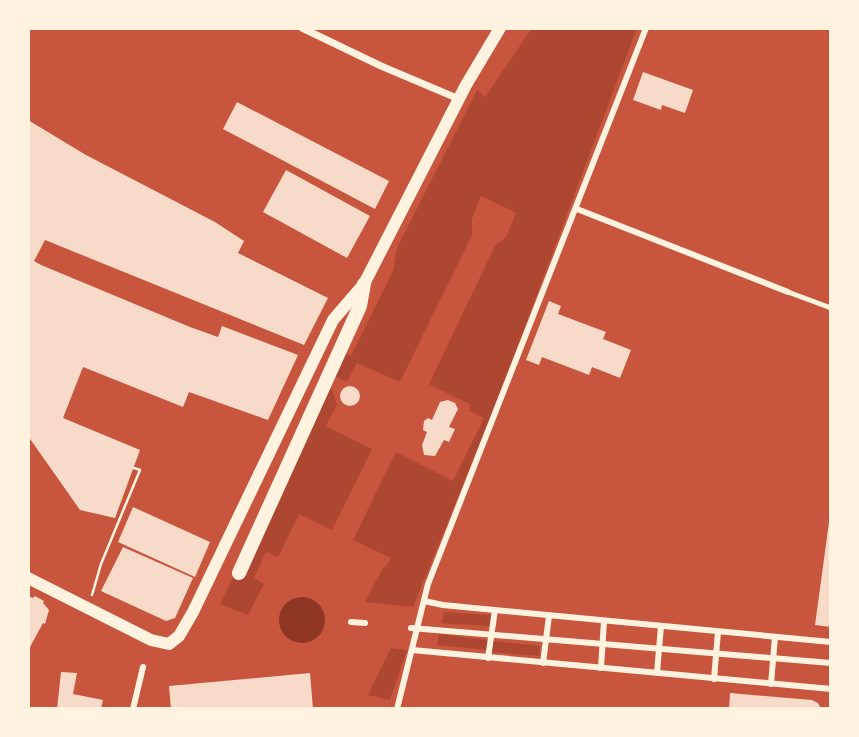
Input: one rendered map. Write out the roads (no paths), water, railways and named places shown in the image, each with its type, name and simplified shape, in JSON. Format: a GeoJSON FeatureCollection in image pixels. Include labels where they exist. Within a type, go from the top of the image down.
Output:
{"type":"FeatureCollection","features":[{"type":"Feature","properties":{"kind":"main road"},"geometry":{"type":"LineString","coordinates":[[239,573],[359,306],[364,284]]}},
{"type":"Feature","properties":{"kind":"street"},"geometry":{"type":"LineString","coordinates":[[302,28],[459,99]]}},
{"type":"Feature","properties":{"kind":"street"},"geometry":{"type":"LineString","coordinates":[[28,578],[151,640],[169,644],[179,636],[333,320],[364,284],[459,99],[500,28]]}},
{"type":"Feature","properties":{"kind":"street"},"geometry":{"type":"LineString","coordinates":[[397,709],[412,650],[414,628],[428,584],[646,28]]}},
{"type":"Feature","properties":{"kind":"street"},"geometry":{"type":"LineString","coordinates":[[577,209],[788,292]]}},
{"type":"Feature","properties":{"kind":"street"},"geometry":{"type":"LineString","coordinates":[[424,601],[443,606],[831,642]]}},
{"type":"Feature","properties":{"kind":"street"},"geometry":{"type":"LineString","coordinates":[[488,658],[495,610]]}},
{"type":"Feature","properties":{"kind":"street"},"geometry":{"type":"LineString","coordinates":[[543,663],[549,616]]}},
{"type":"Feature","properties":{"kind":"street"},"geometry":{"type":"LineString","coordinates":[[601,668],[604,621]]}},
{"type":"Feature","properties":{"kind":"street"},"geometry":{"type":"LineString","coordinates":[[351,622],[365,623]]}},
{"type":"Feature","properties":{"kind":"street"},"geometry":{"type":"LineString","coordinates":[[657,673],[661,626]]}},
{"type":"Feature","properties":{"kind":"street"},"geometry":{"type":"LineString","coordinates":[[414,628],[831,663]]}},
{"type":"Feature","properties":{"kind":"street"},"geometry":{"type":"LineString","coordinates":[[714,678],[718,632]]}},
{"type":"Feature","properties":{"kind":"street"},"geometry":{"type":"LineString","coordinates":[[771,684],[775,637]]}},
{"type":"Feature","properties":{"kind":"street"},"geometry":{"type":"LineString","coordinates":[[412,650],[831,690]]}},
{"type":"Feature","properties":{"kind":"street"},"geometry":{"type":"LineString","coordinates":[[133,709],[142,667]]}},
{"type":"Feature","properties":{"kind":"lane"},"geometry":{"type":"LineString","coordinates":[[788,292],[831,308]]}}]}
